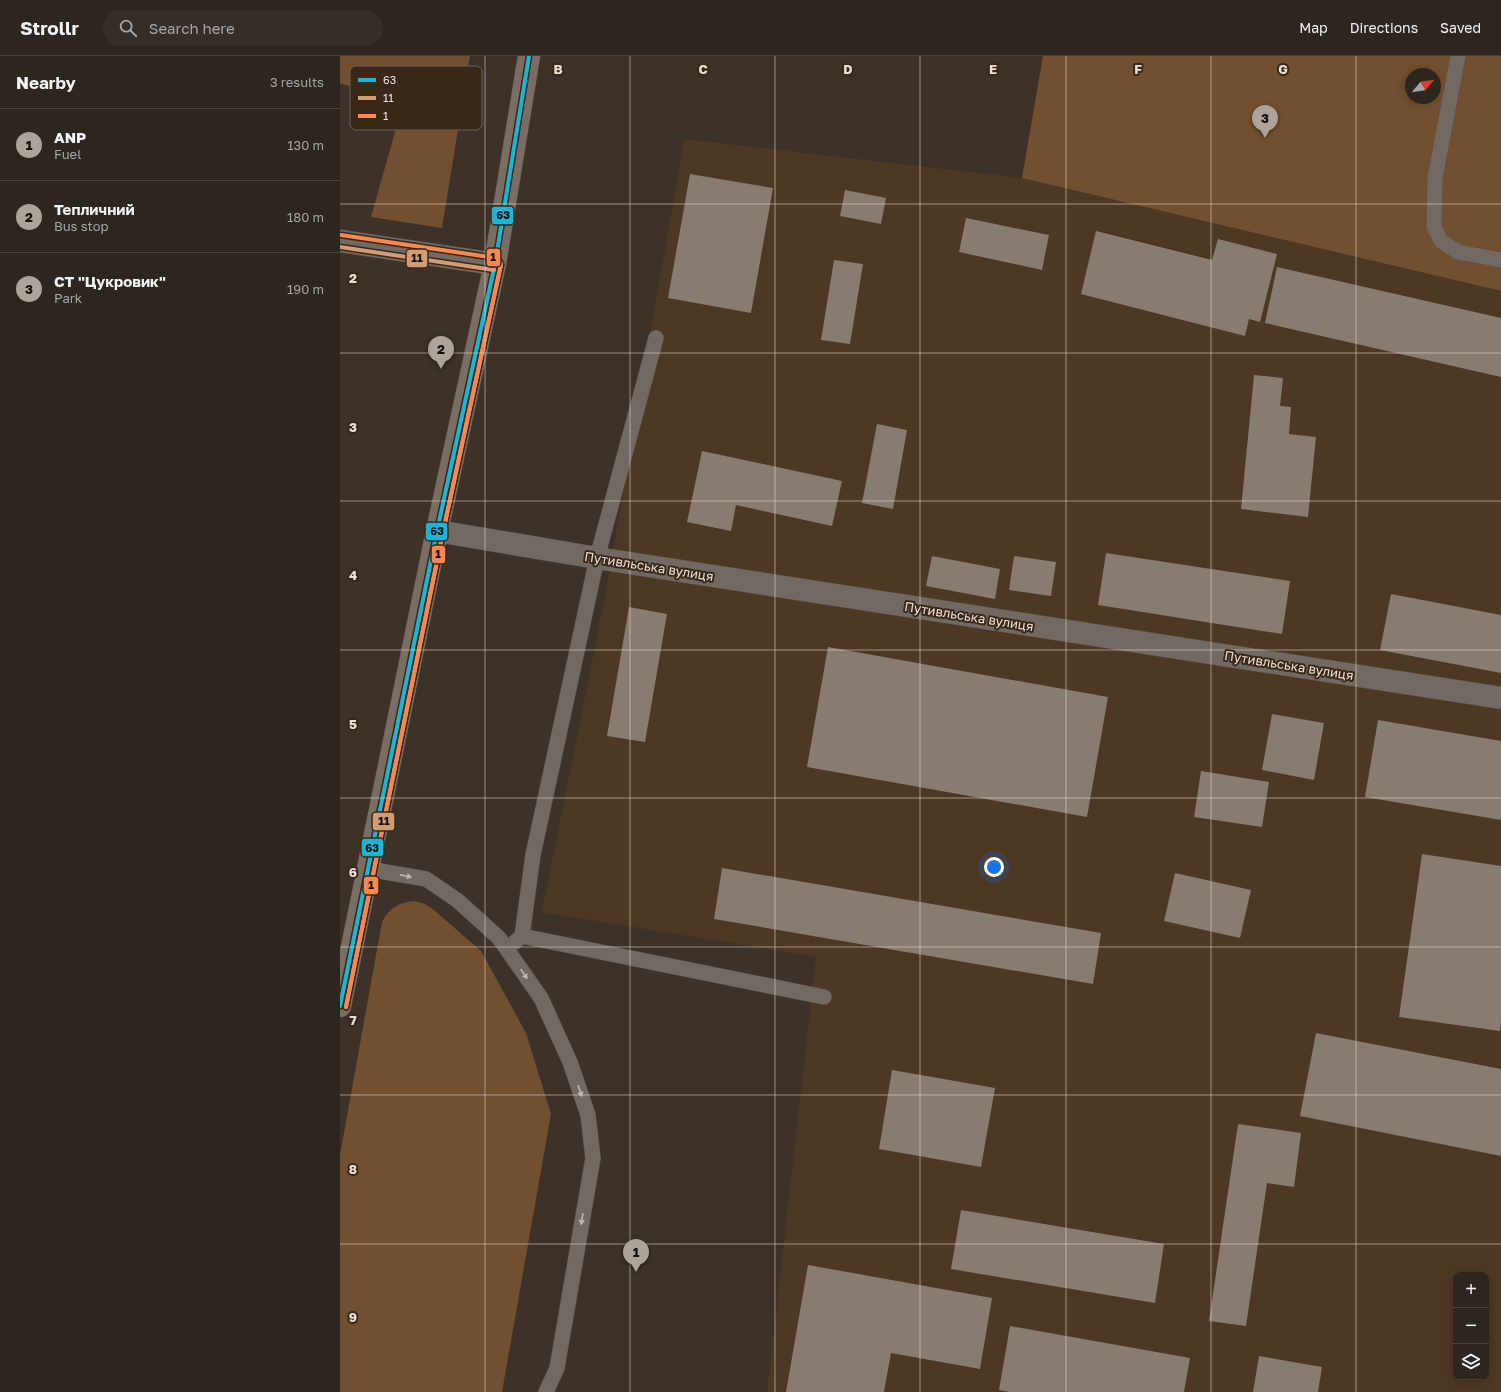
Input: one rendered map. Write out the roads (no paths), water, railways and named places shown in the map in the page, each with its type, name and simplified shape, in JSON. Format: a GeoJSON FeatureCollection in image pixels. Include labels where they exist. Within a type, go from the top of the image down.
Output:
{"type":"FeatureCollection","features":[{"type":"Feature","properties":{"kind":"main road"},"geometry":{"type":"LineString","coordinates":[[340,1006],[437,531],[495,264],[529,56]]}},
{"type":"Feature","properties":{"kind":"street"},"geometry":{"type":"LineString","coordinates":[[340,241],[495,264]]}},
{"type":"Feature","properties":{"kind":"street","name":"Путивльська вулиця"},"geometry":{"type":"LineString","coordinates":[[437,531],[597,558],[1501,698]]}},
{"type":"Feature","properties":{"kind":"lane"},"geometry":{"type":"LineString","coordinates":[[1458,56],[1435,178],[1434,227],[1441,241],[1458,252],[1501,260]]}},
{"type":"Feature","properties":{"kind":"lane"},"geometry":{"type":"LineString","coordinates":[[507,950],[522,936],[533,855],[597,558],[656,338]]}},
{"type":"Feature","properties":{"kind":"lane"},"geometry":{"type":"LineString","coordinates":[[368,869],[426,879],[458,900],[499,938],[541,998],[570,1062],[588,1116],[592,1158],[557,1368],[546,1392]]}},
{"type":"Feature","properties":{"kind":"lane"},"geometry":{"type":"LineString","coordinates":[[522,936],[824,998]]}},
{"type":"Feature","properties":{"kind":"place","name":"СТ \"Цукровик\""},"geometry":{"type":"Point","coordinates":[1265,138]}},
{"type":"Feature","properties":{"kind":"place","name":"Тепличний"},"geometry":{"type":"Point","coordinates":[441,369]}},
{"type":"Feature","properties":{"kind":"place","name":"ANP"},"geometry":{"type":"Point","coordinates":[636,1272]}}]}
